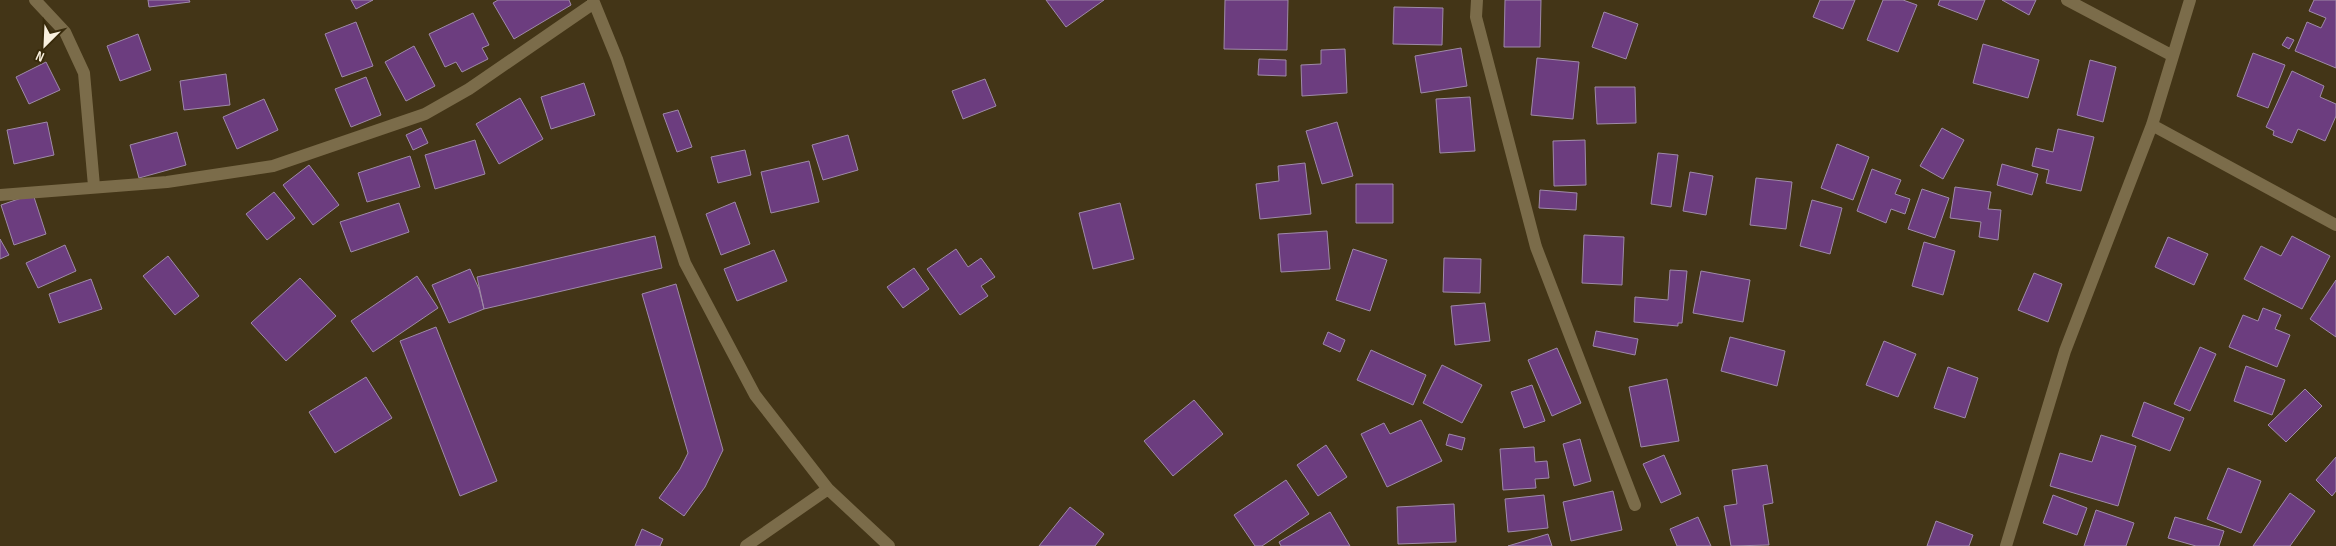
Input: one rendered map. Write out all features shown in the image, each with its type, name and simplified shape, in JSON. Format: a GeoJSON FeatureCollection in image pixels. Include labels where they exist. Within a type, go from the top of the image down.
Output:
{"type":"FeatureCollection","features":[{"type":"Feature","properties":{"kind":"street"},"geometry":{"type":"LineString","coordinates":[[35,0],[65,32],[84,73],[94,186]]}},
{"type":"Feature","properties":{"kind":"street"},"geometry":{"type":"LineString","coordinates":[[1476,0],[1476,17],[1536,247],[1635,505]]}},
{"type":"Feature","properties":{"kind":"street"},"geometry":{"type":"LineString","coordinates":[[2067,0],[2173,56]]}},
{"type":"Feature","properties":{"kind":"street"},"geometry":{"type":"LineString","coordinates":[[2006,546],[2065,350],[2152,125],[2190,0]]}},
{"type":"Feature","properties":{"kind":"street"},"geometry":{"type":"LineString","coordinates":[[0,195],[94,186],[168,182],[273,166],[425,114],[469,89],[594,2],[617,60],[685,263],[755,395],[828,489],[889,546]]}},
{"type":"Feature","properties":{"kind":"street"},"geometry":{"type":"LineString","coordinates":[[2152,125],[2336,225]]}},
{"type":"Feature","properties":{"kind":"street"},"geometry":{"type":"LineString","coordinates":[[746,546],[828,489]]}},
{"type":"Feature","properties":{"kind":"building"},"geometry":{"type":"Polygon","coordinates":[[[148,0],[189,0],[190,2],[149,7],[148,0]]]}},
{"type":"Feature","properties":{"kind":"building"},"geometry":{"type":"Polygon","coordinates":[[[351,0],[373,0],[356,9],[351,0]]]}},
{"type":"Feature","properties":{"kind":"building"},"geometry":{"type":"Polygon","coordinates":[[[498,0],[569,0],[571,5],[514,39],[493,3],[498,0]]]}},
{"type":"Feature","properties":{"kind":"building"},"geometry":{"type":"Polygon","coordinates":[[[1046,0],[1104,0],[1066,27],[1046,0]]]}},
{"type":"Feature","properties":{"kind":"building"},"geometry":{"type":"Polygon","coordinates":[[[1225,0],[1288,0],[1287,50],[1224,49],[1225,0]]]}},
{"type":"Feature","properties":{"kind":"building"},"geometry":{"type":"Polygon","coordinates":[[[1505,0],[1541,0],[1540,47],[1504,47],[1505,0]]]}},
{"type":"Feature","properties":{"kind":"building"},"geometry":{"type":"Polygon","coordinates":[[[1820,0],[1855,0],[1843,29],[1813,17],[1820,0]]]}},
{"type":"Feature","properties":{"kind":"building"},"geometry":{"type":"Polygon","coordinates":[[[1883,0],[1903,0],[1917,5],[1898,52],[1867,40],[1883,0]]]}},
{"type":"Feature","properties":{"kind":"building"},"geometry":{"type":"Polygon","coordinates":[[[1940,0],[1985,0],[1977,20],[1938,5],[1940,0]]]}},
{"type":"Feature","properties":{"kind":"building"},"geometry":{"type":"Polygon","coordinates":[[[2002,0],[2036,0],[2029,15],[2002,0]]]}},
{"type":"Feature","properties":{"kind":"building"},"geometry":{"type":"Polygon","coordinates":[[[2314,0],[2336,0],[2336,68],[2295,51],[2307,22],[2321,28],[2326,18],[2309,11],[2314,0]]]}},
{"type":"Feature","properties":{"kind":"building"},"geometry":{"type":"Polygon","coordinates":[[[1394,7],[1443,8],[1442,45],[1393,44],[1394,7]]]}},
{"type":"Feature","properties":{"kind":"building"},"geometry":{"type":"Polygon","coordinates":[[[1604,12],[1638,24],[1626,59],[1592,47],[1604,12]]]}},
{"type":"Feature","properties":{"kind":"building"},"geometry":{"type":"Polygon","coordinates":[[[473,13],[489,45],[482,48],[488,59],[462,72],[456,62],[445,67],[429,34],[473,13]]]}},
{"type":"Feature","properties":{"kind":"building"},"geometry":{"type":"Polygon","coordinates":[[[356,22],[373,66],[342,77],[325,34],[356,22]]]}},
{"type":"Feature","properties":{"kind":"building"},"geometry":{"type":"Polygon","coordinates":[[[138,34],[151,70],[120,81],[107,46],[138,34]]]}},
{"type":"Feature","properties":{"kind":"building"},"geometry":{"type":"Polygon","coordinates":[[[2287,37],[2294,40],[2289,49],[2282,45],[2287,37]]]}},
{"type":"Feature","properties":{"kind":"building"},"geometry":{"type":"Polygon","coordinates":[[[1983,44],[2039,60],[2028,98],[1973,83],[1983,44]]]}},
{"type":"Feature","properties":{"kind":"building"},"geometry":{"type":"Polygon","coordinates":[[[414,46],[435,86],[406,101],[385,62],[414,46]]]}},
{"type":"Feature","properties":{"kind":"building"},"geometry":{"type":"Polygon","coordinates":[[[1461,48],[1467,86],[1421,93],[1415,56],[1461,48]]]}},
{"type":"Feature","properties":{"kind":"building"},"geometry":{"type":"Polygon","coordinates":[[[1345,49],[1347,93],[1302,96],[1301,65],[1321,64],[1321,50],[1345,49]]]}},
{"type":"Feature","properties":{"kind":"building"},"geometry":{"type":"Polygon","coordinates":[[[2253,53],[2285,65],[2268,108],[2237,96],[2253,53]]]}},
{"type":"Feature","properties":{"kind":"building"},"geometry":{"type":"Polygon","coordinates":[[[1537,58],[1579,62],[1573,119],[1531,115],[1537,58]]]}},
{"type":"Feature","properties":{"kind":"building"},"geometry":{"type":"Polygon","coordinates":[[[1259,59],[1286,60],[1286,76],[1258,75],[1259,59]]]}},
{"type":"Feature","properties":{"kind":"building"},"geometry":{"type":"Polygon","coordinates":[[[2090,60],[2116,67],[2103,122],[2077,115],[2090,60]]]}},
{"type":"Feature","properties":{"kind":"building"},"geometry":{"type":"Polygon","coordinates":[[[46,62],[60,90],[29,104],[16,77],[46,62]]]}},
{"type":"Feature","properties":{"kind":"building"},"geometry":{"type":"Polygon","coordinates":[[[2292,71],[2324,86],[2320,97],[2336,104],[2336,116],[2325,141],[2298,129],[2292,143],[2273,135],[2274,131],[2266,127],[2292,71]]]}},
{"type":"Feature","properties":{"kind":"building"},"geometry":{"type":"Polygon","coordinates":[[[226,74],[230,105],[184,110],[180,81],[226,74]]]}},
{"type":"Feature","properties":{"kind":"building"},"geometry":{"type":"Polygon","coordinates":[[[366,77],[381,115],[351,127],[335,89],[366,77]]]}},
{"type":"Feature","properties":{"kind":"building"},"geometry":{"type":"Polygon","coordinates":[[[985,79],[996,106],[963,119],[952,91],[985,79]]]}},
{"type":"Feature","properties":{"kind":"building"},"geometry":{"type":"Polygon","coordinates":[[[584,83],[595,115],[551,129],[541,97],[584,83]]]}},
{"type":"Feature","properties":{"kind":"building"},"geometry":{"type":"Polygon","coordinates":[[[1595,87],[1635,87],[1636,123],[1597,124],[1595,87]]]}},
{"type":"Feature","properties":{"kind":"building"},"geometry":{"type":"Polygon","coordinates":[[[1470,97],[1475,151],[1440,153],[1436,99],[1470,97]]]}},
{"type":"Feature","properties":{"kind":"building"},"geometry":{"type":"Polygon","coordinates":[[[520,98],[543,139],[499,164],[476,124],[520,98]]]}},
{"type":"Feature","properties":{"kind":"building"},"geometry":{"type":"Polygon","coordinates":[[[264,99],[278,130],[237,149],[223,117],[264,99]]]}},
{"type":"Feature","properties":{"kind":"building"},"geometry":{"type":"Polygon","coordinates":[[[678,110],[692,147],[677,152],[663,114],[678,110]]]}},
{"type":"Feature","properties":{"kind":"building"},"geometry":{"type":"Polygon","coordinates":[[[47,122],[54,155],[14,164],[7,130],[47,122]]]}},
{"type":"Feature","properties":{"kind":"building"},"geometry":{"type":"Polygon","coordinates":[[[1337,122],[1353,176],[1322,184],[1306,131],[1337,122]]]}},
{"type":"Feature","properties":{"kind":"building"},"geometry":{"type":"Polygon","coordinates":[[[421,128],[428,143],[413,150],[406,135],[421,128]]]}},
{"type":"Feature","properties":{"kind":"building"},"geometry":{"type":"Polygon","coordinates":[[[1942,128],[1964,140],[1943,179],[1920,166],[1942,128]]]}},
{"type":"Feature","properties":{"kind":"building"},"geometry":{"type":"Polygon","coordinates":[[[2058,129],[2094,137],[2081,191],[2046,183],[2049,170],[2032,166],[2036,148],[2053,152],[2058,129]]]}},
{"type":"Feature","properties":{"kind":"building"},"geometry":{"type":"Polygon","coordinates":[[[177,132],[186,165],[139,178],[130,145],[177,132]]]}},
{"type":"Feature","properties":{"kind":"building"},"geometry":{"type":"Polygon","coordinates":[[[848,135],[858,170],[823,180],[812,145],[848,135]]]}},
{"type":"Feature","properties":{"kind":"building"},"geometry":{"type":"Polygon","coordinates":[[[475,140],[485,174],[435,189],[425,155],[475,140]]]}},
{"type":"Feature","properties":{"kind":"building"},"geometry":{"type":"Polygon","coordinates":[[[1585,140],[1586,185],[1554,186],[1553,141],[1585,140]]]}},
{"type":"Feature","properties":{"kind":"building"},"geometry":{"type":"Polygon","coordinates":[[[1837,144],[1869,157],[1853,200],[1821,188],[1837,144]]]}},
{"type":"Feature","properties":{"kind":"building"},"geometry":{"type":"Polygon","coordinates":[[[745,150],[751,175],[718,183],[711,157],[745,150]]]}},
{"type":"Feature","properties":{"kind":"building"},"geometry":{"type":"Polygon","coordinates":[[[1658,153],[1678,155],[1671,207],[1651,204],[1658,153]]]}},
{"type":"Feature","properties":{"kind":"building"},"geometry":{"type":"Polygon","coordinates":[[[410,156],[420,187],[367,202],[358,173],[410,156]]]}},
{"type":"Feature","properties":{"kind":"building"},"geometry":{"type":"Polygon","coordinates":[[[809,161],[819,202],[771,213],[761,172],[809,161]]]}},
{"type":"Feature","properties":{"kind":"building"},"geometry":{"type":"Polygon","coordinates":[[[1305,163],[1311,214],[1260,219],[1256,184],[1279,181],[1278,166],[1305,163]]]}},
{"type":"Feature","properties":{"kind":"building"},"geometry":{"type":"Polygon","coordinates":[[[2002,164],[2038,174],[2032,195],[1997,185],[2002,164]]]}},
{"type":"Feature","properties":{"kind":"building"},"geometry":{"type":"Polygon","coordinates":[[[309,165],[339,205],[313,225],[283,185],[309,165]]]}},
{"type":"Feature","properties":{"kind":"building"},"geometry":{"type":"Polygon","coordinates":[[[1872,169],[1901,180],[1895,194],[1910,199],[1905,214],[1891,209],[1886,223],[1857,211],[1872,169]]]}},
{"type":"Feature","properties":{"kind":"building"},"geometry":{"type":"Polygon","coordinates":[[[1690,172],[1713,176],[1706,215],[1683,211],[1690,172]]]}},
{"type":"Feature","properties":{"kind":"building"},"geometry":{"type":"Polygon","coordinates":[[[1756,178],[1792,182],[1786,229],[1750,225],[1756,178]]]}},
{"type":"Feature","properties":{"kind":"building"},"geometry":{"type":"Polygon","coordinates":[[[1356,184],[1393,184],[1393,223],[1356,223],[1356,184]]]}},
{"type":"Feature","properties":{"kind":"building"},"geometry":{"type":"Polygon","coordinates":[[[1955,187],[1991,192],[1988,209],[2001,210],[1998,240],[1979,237],[1981,222],[1950,218],[1955,187]]]}},
{"type":"Feature","properties":{"kind":"building"},"geometry":{"type":"Polygon","coordinates":[[[1922,189],[1949,198],[1935,238],[1908,229],[1922,189]]]}},
{"type":"Feature","properties":{"kind":"building"},"geometry":{"type":"Polygon","coordinates":[[[1540,190],[1577,193],[1576,210],[1539,208],[1540,190]]]}},
{"type":"Feature","properties":{"kind":"building"},"geometry":{"type":"Polygon","coordinates":[[[274,192],[295,218],[267,240],[246,214],[274,192]]]}},
{"type":"Feature","properties":{"kind":"building"},"geometry":{"type":"Polygon","coordinates":[[[33,194],[46,234],[14,245],[1,205],[33,194]]]}},
{"type":"Feature","properties":{"kind":"building"},"geometry":{"type":"Polygon","coordinates":[[[1812,200],[1842,208],[1830,254],[1800,246],[1812,200]]]}},
{"type":"Feature","properties":{"kind":"building"},"geometry":{"type":"Polygon","coordinates":[[[735,202],[750,244],[721,255],[706,214],[735,202]]]}},
{"type":"Feature","properties":{"kind":"building"},"geometry":{"type":"Polygon","coordinates":[[[399,203],[409,232],[351,252],[340,222],[399,203]]]}},
{"type":"Feature","properties":{"kind":"building"},"geometry":{"type":"Polygon","coordinates":[[[1120,203],[1134,259],[1093,269],[1079,213],[1120,203]]]}},
{"type":"Feature","properties":{"kind":"building"},"geometry":{"type":"Polygon","coordinates":[[[1327,231],[1330,269],[1281,272],[1278,234],[1327,231]]]}},
{"type":"Feature","properties":{"kind":"building"},"geometry":{"type":"Polygon","coordinates":[[[1584,235],[1624,237],[1622,285],[1582,283],[1584,235]]]}},
{"type":"Feature","properties":{"kind":"building"},"geometry":{"type":"Polygon","coordinates":[[[655,236],[662,268],[484,309],[477,277],[655,236]]]}},
{"type":"Feature","properties":{"kind":"building"},"geometry":{"type":"Polygon","coordinates":[[[2292,236],[2330,256],[2302,309],[2244,279],[2261,246],[2281,256],[2292,236]]]}},
{"type":"Feature","properties":{"kind":"building"},"geometry":{"type":"Polygon","coordinates":[[[2168,237],[2208,254],[2194,285],[2155,267],[2168,237]]]}},
{"type":"Feature","properties":{"kind":"building"},"geometry":{"type":"Polygon","coordinates":[[[0,239],[9,255],[0,259],[0,239]]]}},
{"type":"Feature","properties":{"kind":"building"},"geometry":{"type":"Polygon","coordinates":[[[1924,242],[1955,251],[1943,295],[1912,286],[1924,242]]]}},
{"type":"Feature","properties":{"kind":"building"},"geometry":{"type":"Polygon","coordinates":[[[65,245],[76,271],[38,288],[26,263],[65,245]]]}},
{"type":"Feature","properties":{"kind":"building"},"geometry":{"type":"Polygon","coordinates":[[[956,249],[968,267],[981,258],[995,277],[981,286],[988,296],[960,315],[927,269],[956,249]]]}},
{"type":"Feature","properties":{"kind":"building"},"geometry":{"type":"Polygon","coordinates":[[[1353,249],[1387,260],[1370,311],[1336,300],[1353,249]]]}},
{"type":"Feature","properties":{"kind":"building"},"geometry":{"type":"Polygon","coordinates":[[[774,250],[787,281],[737,301],[724,269],[774,250]]]}},
{"type":"Feature","properties":{"kind":"building"},"geometry":{"type":"Polygon","coordinates":[[[168,256],[199,296],[175,315],[143,276],[168,256]]]}},
{"type":"Feature","properties":{"kind":"building"},"geometry":{"type":"Polygon","coordinates":[[[1444,258],[1481,259],[1480,293],[1443,292],[1444,258]]]}},
{"type":"Feature","properties":{"kind":"building"},"geometry":{"type":"Polygon","coordinates":[[[914,268],[929,289],[903,308],[887,287],[914,268]]]}},
{"type":"Feature","properties":{"kind":"building"},"geometry":{"type":"Polygon","coordinates":[[[470,269],[479,289],[484,309],[449,323],[432,285],[470,269]]]}},
{"type":"Feature","properties":{"kind":"building"},"geometry":{"type":"Polygon","coordinates":[[[1670,270],[1687,271],[1682,323],[1678,323],[1678,326],[1634,322],[1635,297],[1668,300],[1670,270]]]}},
{"type":"Feature","properties":{"kind":"building"},"geometry":{"type":"Polygon","coordinates":[[[1701,271],[1750,280],[1743,322],[1693,313],[1701,271]]]}},
{"type":"Feature","properties":{"kind":"building"},"geometry":{"type":"Polygon","coordinates":[[[2034,273],[2062,284],[2048,322],[2018,310],[2034,273]]]}},
{"type":"Feature","properties":{"kind":"building"},"geometry":{"type":"Polygon","coordinates":[[[417,276],[438,308],[373,352],[351,321],[417,276]]]}},
{"type":"Feature","properties":{"kind":"building"},"geometry":{"type":"Polygon","coordinates":[[[300,278],[336,316],[286,361],[251,323],[300,278]]]}},
{"type":"Feature","properties":{"kind":"building"},"geometry":{"type":"Polygon","coordinates":[[[91,279],[102,309],[59,323],[49,294],[91,279]]]}},
{"type":"Feature","properties":{"kind":"building"},"geometry":{"type":"Polygon","coordinates":[[[2336,280],[2336,337],[2310,319],[2336,280]]]}},
{"type":"Feature","properties":{"kind":"building"},"geometry":{"type":"Polygon","coordinates":[[[676,284],[723,450],[705,487],[684,516],[659,498],[680,469],[688,453],[642,294],[676,284]]]}},
{"type":"Feature","properties":{"kind":"building"},"geometry":{"type":"Polygon","coordinates":[[[1485,303],[1490,341],[1455,345],[1451,306],[1485,303]]]}},
{"type":"Feature","properties":{"kind":"building"},"geometry":{"type":"Polygon","coordinates":[[[2263,308],[2281,315],[2275,329],[2290,335],[2277,367],[2229,347],[2243,315],[2258,321],[2263,308]]]}},
{"type":"Feature","properties":{"kind":"building"},"geometry":{"type":"Polygon","coordinates":[[[436,327],[497,481],[460,496],[400,341],[436,327]]]}},
{"type":"Feature","properties":{"kind":"building"},"geometry":{"type":"Polygon","coordinates":[[[1596,331],[1638,339],[1635,355],[1593,346],[1596,331]]]}},
{"type":"Feature","properties":{"kind":"building"},"geometry":{"type":"Polygon","coordinates":[[[1328,332],[1345,340],[1340,352],[1323,344],[1328,332]]]}},
{"type":"Feature","properties":{"kind":"building"},"geometry":{"type":"Polygon","coordinates":[[[1730,337],[1785,351],[1777,386],[1721,371],[1730,337]]]}},
{"type":"Feature","properties":{"kind":"building"},"geometry":{"type":"Polygon","coordinates":[[[1884,341],[1916,354],[1898,397],[1866,385],[1884,341]]]}},
{"type":"Feature","properties":{"kind":"building"},"geometry":{"type":"Polygon","coordinates":[[[2200,347],[2216,354],[2190,411],[2174,404],[2200,347]]]}},
{"type":"Feature","properties":{"kind":"building"},"geometry":{"type":"Polygon","coordinates":[[[1557,348],[1581,403],[1552,416],[1528,360],[1557,348]]]}},
{"type":"Feature","properties":{"kind":"building"},"geometry":{"type":"Polygon","coordinates":[[[1371,350],[1426,375],[1413,405],[1357,380],[1371,350]]]}},
{"type":"Feature","properties":{"kind":"building"},"geometry":{"type":"Polygon","coordinates":[[[1442,365],[1482,385],[1462,423],[1423,403],[1442,365]]]}},
{"type":"Feature","properties":{"kind":"building"},"geometry":{"type":"Polygon","coordinates":[[[2246,366],[2285,380],[2272,415],[2234,401],[2246,366]]]}},
{"type":"Feature","properties":{"kind":"building"},"geometry":{"type":"Polygon","coordinates":[[[1948,367],[1978,378],[1965,418],[1934,408],[1948,367]]]}},
{"type":"Feature","properties":{"kind":"building"},"geometry":{"type":"Polygon","coordinates":[[[366,377],[392,418],[335,453],[309,412],[366,377]]]}},
{"type":"Feature","properties":{"kind":"building"},"geometry":{"type":"Polygon","coordinates":[[[1667,379],[1679,441],[1641,447],[1629,387],[1667,379]]]}},
{"type":"Feature","properties":{"kind":"building"},"geometry":{"type":"Polygon","coordinates":[[[1532,385],[1545,421],[1524,428],[1511,392],[1532,385]]]}},
{"type":"Feature","properties":{"kind":"building"},"geometry":{"type":"Polygon","coordinates":[[[2305,389],[2322,406],[2286,442],[2268,425],[2305,389]]]}},
{"type":"Feature","properties":{"kind":"building"},"geometry":{"type":"Polygon","coordinates":[[[1194,400],[1223,434],[1173,476],[1144,441],[1194,400]]]}},
{"type":"Feature","properties":{"kind":"building"},"geometry":{"type":"Polygon","coordinates":[[[2144,402],[2184,418],[2170,451],[2132,436],[2144,402]]]}},
{"type":"Feature","properties":{"kind":"building"},"geometry":{"type":"Polygon","coordinates":[[[1421,420],[1442,461],[1387,487],[1361,434],[1384,423],[1390,434],[1421,420]]]}},
{"type":"Feature","properties":{"kind":"building"},"geometry":{"type":"Polygon","coordinates":[[[1449,434],[1465,438],[1462,450],[1446,445],[1449,434]]]}},
{"type":"Feature","properties":{"kind":"building"},"geometry":{"type":"Polygon","coordinates":[[[2101,435],[2136,446],[2118,506],[2050,486],[2060,453],[2092,462],[2101,435]]]}},
{"type":"Feature","properties":{"kind":"building"},"geometry":{"type":"Polygon","coordinates":[[[1580,439],[1591,481],[1574,486],[1563,444],[1580,439]]]}},
{"type":"Feature","properties":{"kind":"building"},"geometry":{"type":"Polygon","coordinates":[[[1326,445],[1347,477],[1318,496],[1297,465],[1326,445]]]}},
{"type":"Feature","properties":{"kind":"building"},"geometry":{"type":"Polygon","coordinates":[[[1534,447],[1535,462],[1547,461],[1549,478],[1535,479],[1536,488],[1503,490],[1500,449],[1534,447]]]}},
{"type":"Feature","properties":{"kind":"building"},"geometry":{"type":"Polygon","coordinates":[[[1664,455],[1681,494],[1661,503],[1643,464],[1664,455]]]}},
{"type":"Feature","properties":{"kind":"building"},"geometry":{"type":"Polygon","coordinates":[[[2336,457],[2336,491],[2332,496],[2316,480],[2336,457]]]}},
{"type":"Feature","properties":{"kind":"building"},"geometry":{"type":"Polygon","coordinates":[[[1767,465],[1773,503],[1763,505],[1769,545],[1731,546],[1724,506],[1737,504],[1732,470],[1767,465]]]}},
{"type":"Feature","properties":{"kind":"building"},"geometry":{"type":"Polygon","coordinates":[[[2228,468],[2261,481],[2241,533],[2207,519],[2228,468]]]}},
{"type":"Feature","properties":{"kind":"building"},"geometry":{"type":"Polygon","coordinates":[[[1286,480],[1309,514],[1262,546],[1255,546],[1234,515],[1286,480]]]}},
{"type":"Feature","properties":{"kind":"building"},"geometry":{"type":"Polygon","coordinates":[[[1613,491],[1622,530],[1571,541],[1563,502],[1613,491]]]}},
{"type":"Feature","properties":{"kind":"building"},"geometry":{"type":"Polygon","coordinates":[[[2290,493],[2315,511],[2290,546],[2253,546],[2290,493]]]}},
{"type":"Feature","properties":{"kind":"building"},"geometry":{"type":"Polygon","coordinates":[[[1544,495],[1548,528],[1508,532],[1505,499],[1544,495]]]}},
{"type":"Feature","properties":{"kind":"building"},"geometry":{"type":"Polygon","coordinates":[[[2053,495],[2087,508],[2077,535],[2043,523],[2053,495]]]}},
{"type":"Feature","properties":{"kind":"building"},"geometry":{"type":"Polygon","coordinates":[[[1454,504],[1456,542],[1398,544],[1397,507],[1454,504]]]}},
{"type":"Feature","properties":{"kind":"building"},"geometry":{"type":"Polygon","coordinates":[[[1070,507],[1104,534],[1095,546],[1039,546],[1070,507]]]}},
{"type":"Feature","properties":{"kind":"building"},"geometry":{"type":"Polygon","coordinates":[[[2096,510],[2134,523],[2126,546],[2084,546],[2096,510]]]}},
{"type":"Feature","properties":{"kind":"building"},"geometry":{"type":"Polygon","coordinates":[[[1330,512],[1350,546],[1281,546],[1279,542],[1330,512]]]}},
{"type":"Feature","properties":{"kind":"building"},"geometry":{"type":"Polygon","coordinates":[[[1698,517],[1711,546],[1677,546],[1670,529],[1698,517]]]}},
{"type":"Feature","properties":{"kind":"building"},"geometry":{"type":"Polygon","coordinates":[[[2175,517],[2224,531],[2219,546],[2196,546],[2168,538],[2175,517]]]}},
{"type":"Feature","properties":{"kind":"building"},"geometry":{"type":"Polygon","coordinates":[[[1936,521],[1973,535],[1969,546],[1927,546],[1936,521]]]}},
{"type":"Feature","properties":{"kind":"building"},"geometry":{"type":"Polygon","coordinates":[[[642,529],[663,539],[660,546],[635,546],[642,529]]]}},
{"type":"Feature","properties":{"kind":"building"},"geometry":{"type":"Polygon","coordinates":[[[1548,534],[1552,546],[1508,546],[1548,534]]]}}]}
